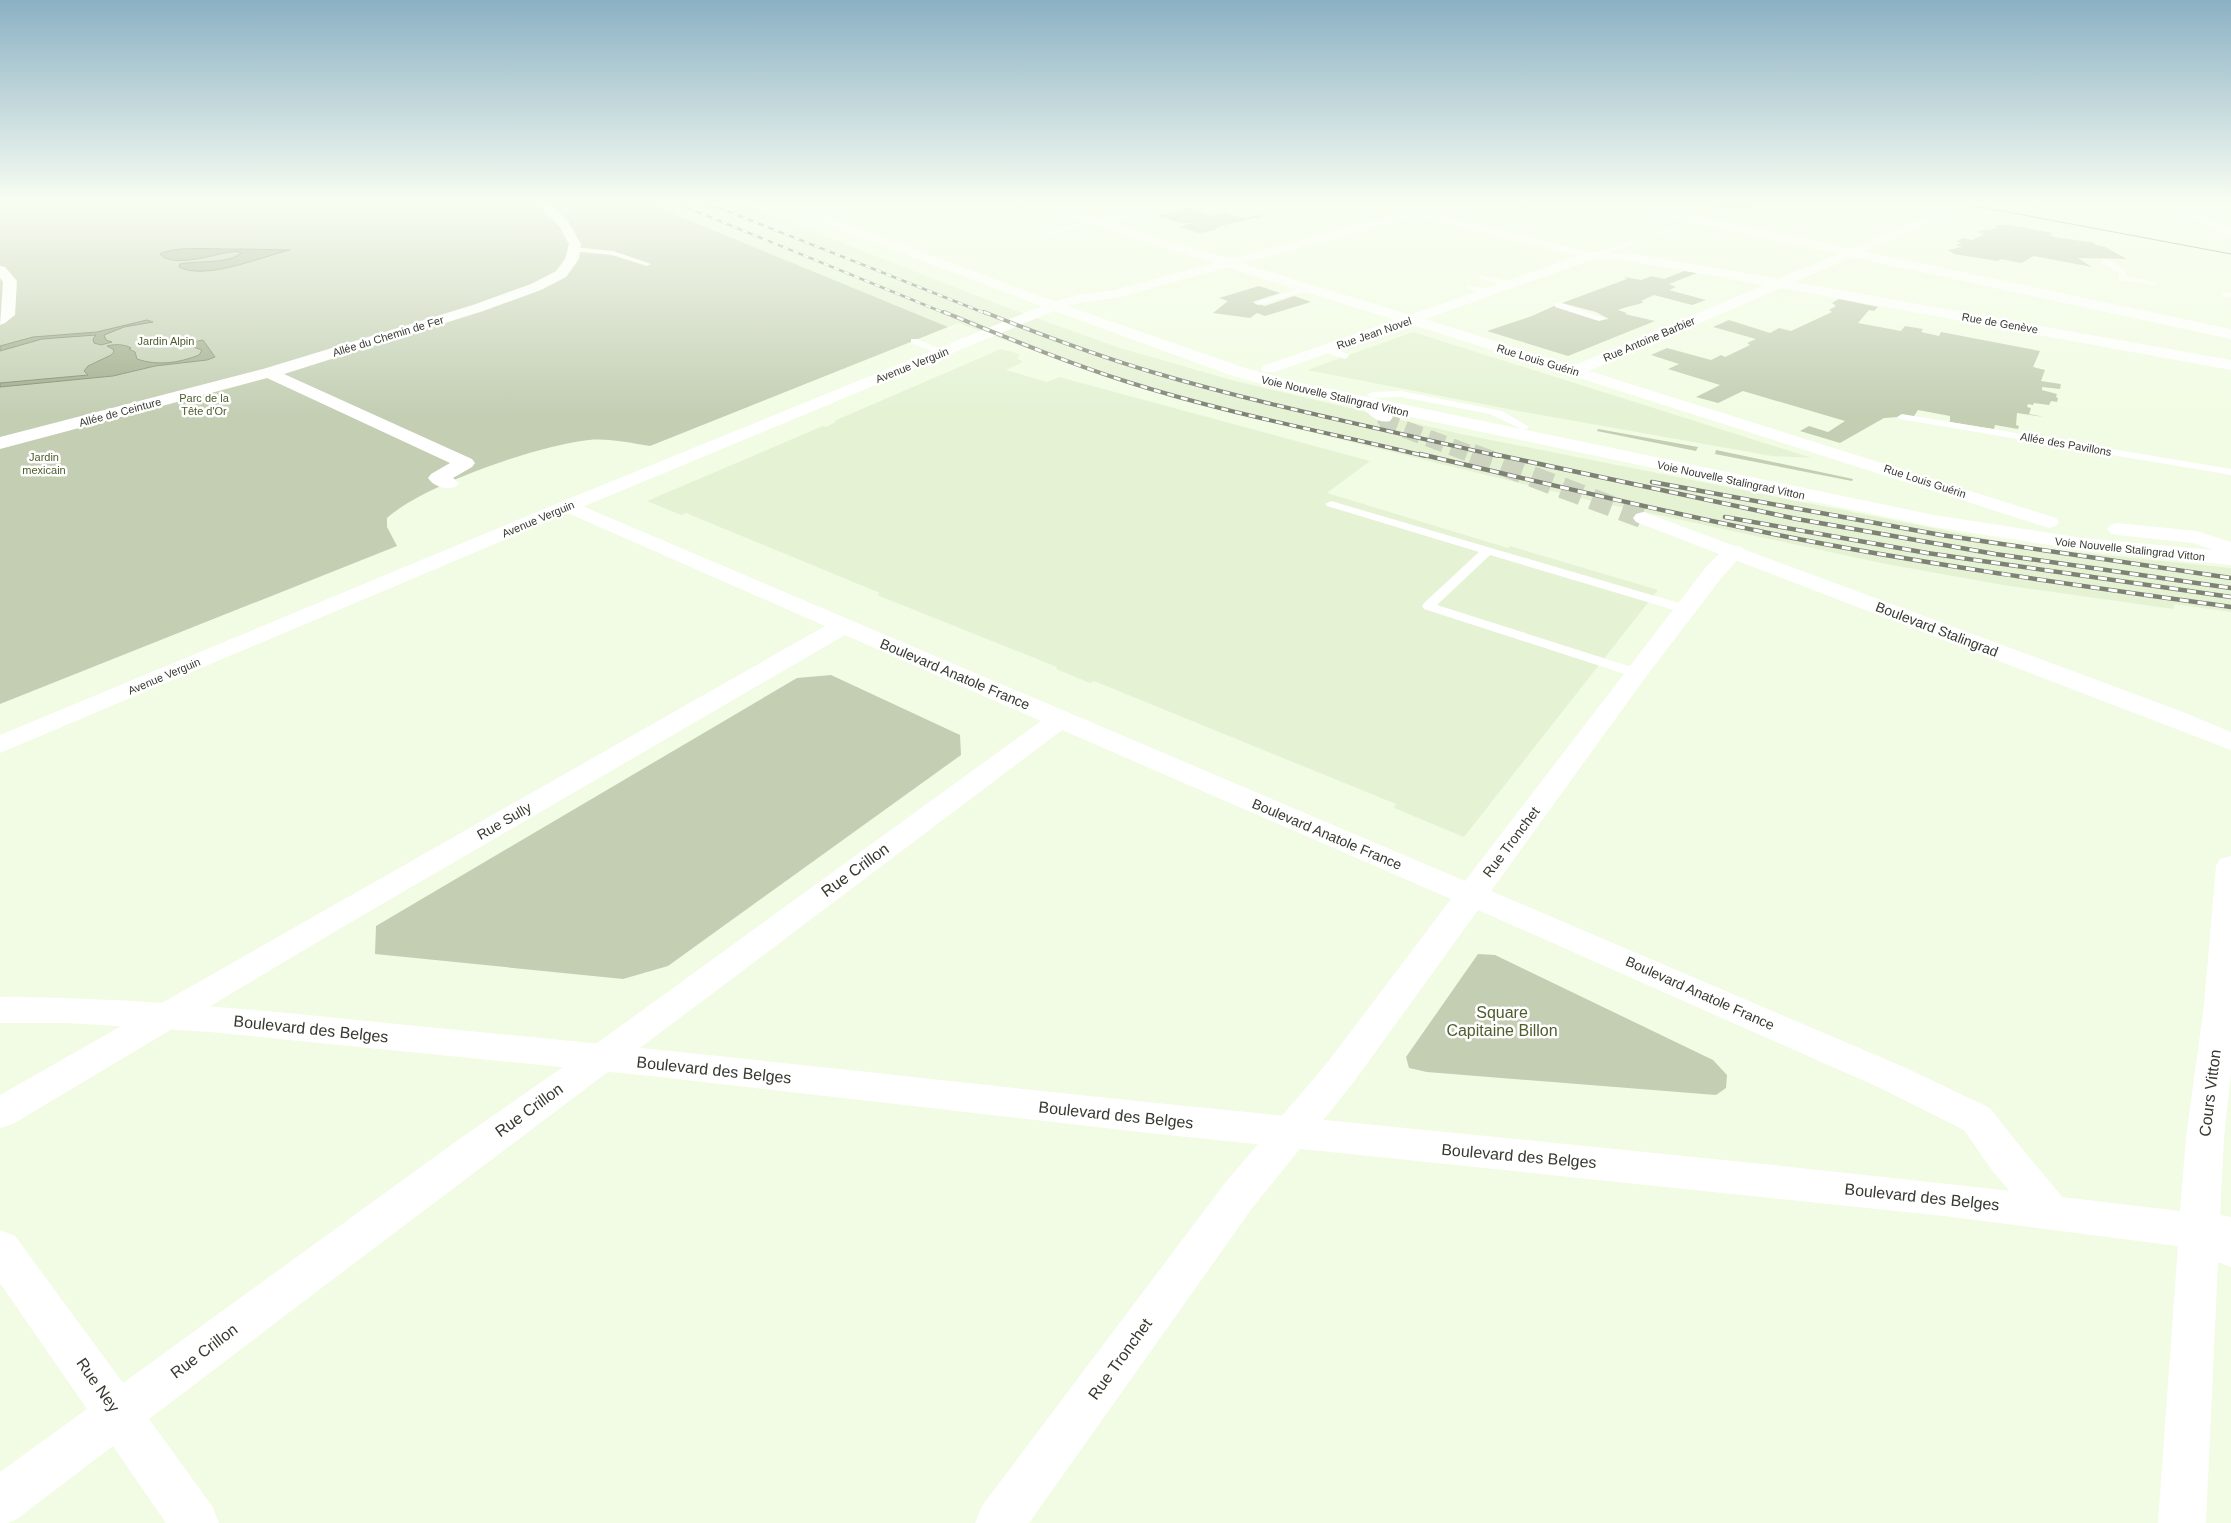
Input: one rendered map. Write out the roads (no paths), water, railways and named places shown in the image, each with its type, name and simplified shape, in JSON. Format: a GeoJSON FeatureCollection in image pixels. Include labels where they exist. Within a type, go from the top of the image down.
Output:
{"type":"FeatureCollection","features":[{"type":"Feature","properties":{"kind":"street"},"geometry":{"type":"LineString","coordinates":[[0,320],[8,315],[10,281],[2,272]]}},
{"type":"Feature","properties":{"kind":"street","name":"Allée du Chemin de Fer"},"geometry":{"type":"LineString","coordinates":[[269,373],[478,308],[536,287],[562,272]]}},
{"type":"Feature","properties":{"kind":"street","name":"Voie Nouvelle Stalingrad Vitton"},"geometry":{"type":"LineString","coordinates":[[980,272],[1057,299],[1236,371],[1294,387],[1524,427],[1887,499],[2049,522],[2196,537],[2231,550]]}},
{"type":"Feature","properties":{"kind":"street"},"geometry":{"type":"LineString","coordinates":[[1002,272],[1024,280]]}},
{"type":"Feature","properties":{"kind":"street"},"geometry":{"type":"LineString","coordinates":[[1078,299],[1098,288],[1157,272]]}},
{"type":"Feature","properties":{"kind":"street"},"geometry":{"type":"LineString","coordinates":[[1078,299],[1115,294],[1198,272]]}},
{"type":"Feature","properties":{"kind":"street","name":"Rue Louis Guérin"},"geometry":{"type":"LineString","coordinates":[[1255,272],[1412,320],[2049,522]]}},
{"type":"Feature","properties":{"kind":"street","name":"Rue Jean Novel"},"geometry":{"type":"LineString","coordinates":[[1269,369],[1504,290],[1550,272]]}},
{"type":"Feature","properties":{"kind":"street","name":"Rue de Genève"},"geometry":{"type":"LineString","coordinates":[[1713,272],[2231,364]]}},
{"type":"Feature","properties":{"kind":"street","name":"Rue Antoine Barbier"},"geometry":{"type":"LineString","coordinates":[[1574,371],[1807,272]]}},
{"type":"Feature","properties":{"kind":"street"},"geometry":{"type":"LineString","coordinates":[[1940,272],[2231,334]]}},
{"type":"Feature","properties":{"kind":"street","name":"Avenue Verguin"},"geometry":{"type":"LineString","coordinates":[[0,744],[568,506],[943,352],[1057,299],[1078,299]]}},
{"type":"Feature","properties":{"kind":"street"},"geometry":{"type":"LineString","coordinates":[[1078,299],[1103,308]]}},
{"type":"Feature","properties":{"kind":"street","name":"Voie Nouvelle Stalingrad Vitton"},"geometry":{"type":"LineString","coordinates":[[1130,318],[1300,380],[1371,399],[1934,521],[2040,539],[2182,556],[2231,558]]}},
{"type":"Feature","properties":{"kind":"street"},"geometry":{"type":"LineString","coordinates":[[269,373],[465,463],[438,478],[449,483]]}},
{"type":"Feature","properties":{"kind":"street","name":"Allée de Ceinture"},"geometry":{"type":"LineString","coordinates":[[0,443],[269,373]]}},
{"type":"Feature","properties":{"kind":"street"},"geometry":{"type":"LineString","coordinates":[[1371,399],[1384,417]]}},
{"type":"Feature","properties":{"kind":"street","name":"Boulevard Anatole France"},"geometry":{"type":"LineString","coordinates":[[568,506],[1424,876],[1472,894],[1893,1078],[1977,1119],[2005,1157],[2050,1211]]}},
{"type":"Feature","properties":{"kind":"street","name":"Boulevard Stalingrad"},"geometry":{"type":"LineString","coordinates":[[1643,518],[2165,715],[2231,742]]}},
{"type":"Feature","properties":{"kind":"street","name":"Rue Tronchet"},"geometry":{"type":"LineString","coordinates":[[999,1523],[1239,1195],[1340,1072],[1636,673],[1714,572],[1734,552]]}},
{"type":"Feature","properties":{"kind":"street","name":"Rue Sully"},"geometry":{"type":"LineString","coordinates":[[0,1113],[843,626]]}},
{"type":"Feature","properties":{"kind":"street","name":"Rue Crillon"},"geometry":{"type":"LineString","coordinates":[[0,1502],[502,1129],[602,1059],[700,984],[1060,719]]}},
{"type":"Feature","properties":{"kind":"street","name":"Cours Vitton"},"geometry":{"type":"LineString","coordinates":[[2182,1523],[2194,1319],[2220,1238],[2205,1138],[2221,1005],[2231,866]]}},
{"type":"Feature","properties":{"kind":"street","name":"Boulevard des Belges"},"geometry":{"type":"LineString","coordinates":[[0,1010],[68,1010],[165,1016],[602,1059],[660,1063],[1288,1133],[1562,1159],[2050,1211],[2220,1238]]}},
{"type":"Feature","properties":{"kind":"street","name":"Rue Ney"},"geometry":{"type":"LineString","coordinates":[[0,1249],[195,1523]]}},
{"type":"Feature","properties":{"kind":"lane"},"geometry":{"type":"LineString","coordinates":[[2123,272],[2122,278],[2154,283]]}},
{"type":"Feature","properties":{"kind":"lane"},"geometry":{"type":"LineString","coordinates":[[1483,277],[1504,290]]}},
{"type":"Feature","properties":{"kind":"lane"},"geometry":{"type":"LineString","coordinates":[[1470,286],[1504,290]]}},
{"type":"Feature","properties":{"kind":"lane"},"geometry":{"type":"LineString","coordinates":[[1258,303],[1307,288]]}},
{"type":"Feature","properties":{"kind":"lane"},"geometry":{"type":"LineString","coordinates":[[1558,305],[1602,319]]}},
{"type":"Feature","properties":{"kind":"lane"},"geometry":{"type":"LineString","coordinates":[[914,341],[943,352]]}},
{"type":"Feature","properties":{"kind":"lane"},"geometry":{"type":"LineString","coordinates":[[1327,350],[1345,356]]}},
{"type":"Feature","properties":{"kind":"lane","name":"Allée des Pavillons"},"geometry":{"type":"LineString","coordinates":[[1902,417],[2231,472]]}},
{"type":"Feature","properties":{"kind":"lane"},"geometry":{"type":"LineString","coordinates":[[1331,504],[1685,609]]}},
{"type":"Feature","properties":{"kind":"lane"},"geometry":{"type":"LineString","coordinates":[[1488,550],[1428,606],[1636,673]]}},
{"type":"Feature","properties":{"kind":"tunnel"},"geometry":{"type":"LineString","coordinates":[[1384,417],[1388,423],[1476,456]]}},
{"type":"Feature","properties":{"kind":"tunnel"},"geometry":{"type":"LineString","coordinates":[[1472,454],[1643,518]]}},
{"type":"Feature","properties":{"kind":"railway"},"geometry":{"type":"LineString","coordinates":[[845,272],[947,314]]}},
{"type":"Feature","properties":{"kind":"railway"},"geometry":{"type":"LineString","coordinates":[[881,272],[987,314]]}},
{"type":"Feature","properties":{"kind":"railway"},"geometry":{"type":"LineString","coordinates":[[944,312],[1035,349],[1128,382],[1238,413],[1425,456]]}},
{"type":"Feature","properties":{"kind":"railway"},"geometry":{"type":"LineString","coordinates":[[984,312],[1088,351],[1195,384],[1281,406],[1498,456]]}},
{"type":"Feature","properties":{"kind":"railway"},"geometry":{"type":"LineString","coordinates":[[1420,454],[1788,537],[2009,575],[2231,607]]}},
{"type":"Feature","properties":{"kind":"railway"},"geometry":{"type":"LineString","coordinates":[[1493,454],[1797,519],[1995,554],[2231,588]]}},
{"type":"Feature","properties":{"kind":"railway"},"geometry":{"type":"LineString","coordinates":[[1652,482],[1941,535],[2231,578]]}},
{"type":"Feature","properties":{"kind":"railway"},"geometry":{"type":"LineString","coordinates":[[1725,517],[1927,553],[2231,597]]}},
{"type":"Feature","properties":{"kind":"park label","name":"Jardin Alpin"},"geometry":{"type":"Point","coordinates":[166,341]}},
{"type":"Feature","properties":{"kind":"park label","name":"Parc de la Tête d'Or"},"geometry":{"type":"Point","coordinates":[204,404]}},
{"type":"Feature","properties":{"kind":"park label","name":"Jardin mexicain"},"geometry":{"type":"Point","coordinates":[44,463]}},
{"type":"Feature","properties":{"kind":"park label","name":"Square Capitaine Billon"},"geometry":{"type":"Point","coordinates":[1502,1021]}}]}
